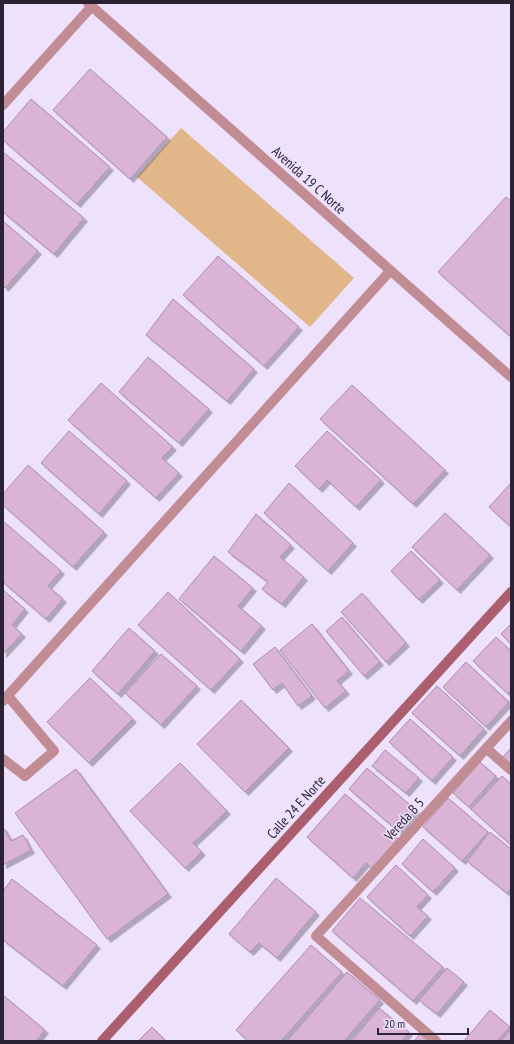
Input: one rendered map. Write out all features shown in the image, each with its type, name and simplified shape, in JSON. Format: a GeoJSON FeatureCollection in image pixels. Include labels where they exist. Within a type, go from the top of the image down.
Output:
{"type":"FeatureCollection","features":[{"type":"Feature","properties":{"kind":"main road","name":"Calle 24 E Norte"},"geometry":{"type":"LineString","coordinates":[[102,1041],[511,592]]}},
{"type":"Feature","properties":{"kind":"street"},"geometry":{"type":"LineString","coordinates":[[3,105],[90,4]]}},
{"type":"Feature","properties":{"kind":"street","name":"Avenida 19 C Norte"},"geometry":{"type":"LineString","coordinates":[[90,4],[511,377]]}},
{"type":"Feature","properties":{"kind":"street"},"geometry":{"type":"LineString","coordinates":[[3,759],[25,776],[54,750],[5,698],[390,271]]}},
{"type":"Feature","properties":{"kind":"street","name":"Vereda B 5"},"geometry":{"type":"LineString","coordinates":[[436,1041],[316,936],[511,721]]}},
{"type":"Feature","properties":{"kind":"street"},"geometry":{"type":"LineString","coordinates":[[487,749],[511,770]]}},
{"type":"Feature","properties":{"kind":"shaded area"},"geometry":{"type":"Polygon","coordinates":[[[181,128],[354,278],[310,327],[137,177],[181,128]]]}},
{"type":"Feature","properties":{"kind":"building"},"geometry":{"type":"Polygon","coordinates":[[[90,69],[167,137],[130,179],[53,110],[90,69]]]}},
{"type":"Feature","properties":{"kind":"building"},"geometry":{"type":"Polygon","coordinates":[[[31,99],[110,167],[77,204],[3,140],[3,132],[31,99]]]}},
{"type":"Feature","properties":{"kind":"building"},"geometry":{"type":"Polygon","coordinates":[[[3,152],[84,218],[54,254],[3,212],[3,152]]]}},
{"type":"Feature","properties":{"kind":"building"},"geometry":{"type":"Polygon","coordinates":[[[506,197],[511,201],[511,337],[438,272],[506,197]]]}},
{"type":"Feature","properties":{"kind":"building"},"geometry":{"type":"Polygon","coordinates":[[[3,221],[38,251],[5,288],[3,286],[3,221]]]}},
{"type":"Feature","properties":{"kind":"building"},"geometry":{"type":"Polygon","coordinates":[[[218,256],[299,327],[264,366],[183,295],[218,256]]]}},
{"type":"Feature","properties":{"kind":"building"},"geometry":{"type":"Polygon","coordinates":[[[173,299],[254,369],[227,401],[146,335],[173,299]]]}},
{"type":"Feature","properties":{"kind":"building"},"geometry":{"type":"Polygon","coordinates":[[[148,357],[209,409],[179,443],[119,392],[148,357]]]}},
{"type":"Feature","properties":{"kind":"building"},"geometry":{"type":"Polygon","coordinates":[[[101,383],[173,447],[162,458],[179,473],[156,498],[68,420],[101,383]]]}},
{"type":"Feature","properties":{"kind":"building"},"geometry":{"type":"Polygon","coordinates":[[[352,385],[445,470],[413,504],[320,419],[352,385]]]}},
{"type":"Feature","properties":{"kind":"building"},"geometry":{"type":"Polygon","coordinates":[[[69,431],[127,481],[99,514],[41,463],[69,431]]]}},
{"type":"Feature","properties":{"kind":"building"},"geometry":{"type":"Polygon","coordinates":[[[327,431],[381,480],[356,507],[327,480],[319,489],[295,466],[327,431]]]}},
{"type":"Feature","properties":{"kind":"building"},"geometry":{"type":"Polygon","coordinates":[[[28,465],[104,532],[73,567],[3,505],[3,494],[28,465]]]}},
{"type":"Feature","properties":{"kind":"building"},"geometry":{"type":"Polygon","coordinates":[[[289,483],[353,543],[328,571],[264,513],[289,483]]]}},
{"type":"Feature","properties":{"kind":"building"},"geometry":{"type":"Polygon","coordinates":[[[511,483],[511,527],[489,507],[511,483]]]}},
{"type":"Feature","properties":{"kind":"building"},"geometry":{"type":"Polygon","coordinates":[[[445,513],[490,555],[457,590],[412,547],[445,513]]]}},
{"type":"Feature","properties":{"kind":"building"},"geometry":{"type":"Polygon","coordinates":[[[256,514],[291,545],[280,557],[304,577],[282,604],[262,589],[268,582],[228,552],[256,514]]]}},
{"type":"Feature","properties":{"kind":"building"},"geometry":{"type":"Polygon","coordinates":[[[3,521],[61,571],[48,586],[63,599],[46,619],[3,582],[3,521]]]}},
{"type":"Feature","properties":{"kind":"building"},"geometry":{"type":"Polygon","coordinates":[[[411,551],[440,580],[419,600],[391,571],[411,551]]]}},
{"type":"Feature","properties":{"kind":"building"},"geometry":{"type":"Polygon","coordinates":[[[214,556],[253,588],[238,606],[262,626],[241,651],[179,599],[214,556]]]}},
{"type":"Feature","properties":{"kind":"building"},"geometry":{"type":"Polygon","coordinates":[[[3,590],[25,609],[12,625],[22,634],[3,654],[3,590]]]}},
{"type":"Feature","properties":{"kind":"building"},"geometry":{"type":"Polygon","coordinates":[[[168,592],[240,659],[211,690],[138,625],[168,592]]]}},
{"type":"Feature","properties":{"kind":"building"},"geometry":{"type":"Polygon","coordinates":[[[362,593],[406,643],[386,662],[341,612],[362,593]]]}},
{"type":"Feature","properties":{"kind":"building"},"geometry":{"type":"Polygon","coordinates":[[[342,617],[380,662],[364,676],[326,631],[342,617]]]}},
{"type":"Feature","properties":{"kind":"building"},"geometry":{"type":"Polygon","coordinates":[[[312,624],[349,671],[337,681],[346,691],[325,708],[280,650],[312,624]]]}},
{"type":"Feature","properties":{"kind":"building"},"geometry":{"type":"Polygon","coordinates":[[[511,624],[511,644],[501,634],[511,624]]]}},
{"type":"Feature","properties":{"kind":"building"},"geometry":{"type":"Polygon","coordinates":[[[129,628],[155,651],[118,694],[92,671],[129,628]]]}},
{"type":"Feature","properties":{"kind":"building"},"geometry":{"type":"Polygon","coordinates":[[[496,637],[511,651],[511,690],[508,694],[473,661],[496,637]]]}},
{"type":"Feature","properties":{"kind":"building"},"geometry":{"type":"Polygon","coordinates":[[[275,647],[312,696],[298,706],[282,683],[273,690],[253,664],[275,647]]]}},
{"type":"Feature","properties":{"kind":"building"},"geometry":{"type":"Polygon","coordinates":[[[161,654],[197,686],[161,725],[125,693],[161,654]]]}},
{"type":"Feature","properties":{"kind":"building"},"geometry":{"type":"Polygon","coordinates":[[[466,662],[509,702],[486,727],[443,687],[466,662]]]}},
{"type":"Feature","properties":{"kind":"building"},"geometry":{"type":"Polygon","coordinates":[[[90,678],[133,719],[89,763],[47,722],[90,678]]]}},
{"type":"Feature","properties":{"kind":"building"},"geometry":{"type":"Polygon","coordinates":[[[437,686],[484,729],[460,756],[412,713],[437,686]]]}},
{"type":"Feature","properties":{"kind":"building"},"geometry":{"type":"Polygon","coordinates":[[[241,700],[289,748],[245,792],[197,744],[241,700]]]}},
{"type":"Feature","properties":{"kind":"building"},"geometry":{"type":"Polygon","coordinates":[[[410,719],[453,757],[432,781],[389,742],[410,719]]]}},
{"type":"Feature","properties":{"kind":"building"},"geometry":{"type":"Polygon","coordinates":[[[511,748],[511,765],[503,757],[511,748]]]}},
{"type":"Feature","properties":{"kind":"building"},"geometry":{"type":"Polygon","coordinates":[[[385,750],[419,778],[406,793],[372,766],[385,750]]]}},
{"type":"Feature","properties":{"kind":"building"},"geometry":{"type":"Polygon","coordinates":[[[480,762],[496,776],[469,807],[453,793],[480,762]]]}},
{"type":"Feature","properties":{"kind":"building"},"geometry":{"type":"Polygon","coordinates":[[[180,763],[227,811],[193,843],[202,852],[185,868],[130,811],[180,763]]]}},
{"type":"Feature","properties":{"kind":"building"},"geometry":{"type":"Polygon","coordinates":[[[367,768],[416,810],[398,831],[349,789],[367,768]]]}},
{"type":"Feature","properties":{"kind":"building"},"geometry":{"type":"Polygon","coordinates":[[[76,769],[168,894],[107,939],[15,813],[76,769]]]}},
{"type":"Feature","properties":{"kind":"building"},"geometry":{"type":"Polygon","coordinates":[[[502,776],[511,784],[511,845],[471,809],[502,776]]]}},
{"type":"Feature","properties":{"kind":"building"},"geometry":{"type":"Polygon","coordinates":[[[345,794],[399,840],[373,869],[366,863],[353,878],[307,837],[345,794]]]}},
{"type":"Feature","properties":{"kind":"building"},"geometry":{"type":"Polygon","coordinates":[[[448,798],[488,832],[462,861],[423,827],[448,798]]]}},
{"type":"Feature","properties":{"kind":"building"},"geometry":{"type":"Polygon","coordinates":[[[3,827],[11,841],[23,835],[31,850],[3,865],[3,827]]]}},
{"type":"Feature","properties":{"kind":"building"},"geometry":{"type":"Polygon","coordinates":[[[490,832],[511,849],[511,888],[507,893],[467,861],[490,832]]]}},
{"type":"Feature","properties":{"kind":"building"},"geometry":{"type":"Polygon","coordinates":[[[423,839],[455,868],[433,892],[402,864],[423,839]]]}},
{"type":"Feature","properties":{"kind":"building"},"geometry":{"type":"Polygon","coordinates":[[[396,865],[428,895],[417,907],[428,916],[410,936],[367,897],[396,865]]]}},
{"type":"Feature","properties":{"kind":"building"},"geometry":{"type":"Polygon","coordinates":[[[276,878],[316,912],[277,958],[259,943],[250,952],[229,934],[276,878]]]}},
{"type":"Feature","properties":{"kind":"building"},"geometry":{"type":"Polygon","coordinates":[[[12,879],[97,945],[63,986],[3,940],[3,891],[12,879]]]}},
{"type":"Feature","properties":{"kind":"building"},"geometry":{"type":"Polygon","coordinates":[[[360,898],[443,967],[413,1001],[332,931],[360,898]]]}},
{"type":"Feature","properties":{"kind":"building"},"geometry":{"type":"Polygon","coordinates":[[[311,945],[342,972],[281,1041],[248,1041],[236,1030],[311,945]]]}},
{"type":"Feature","properties":{"kind":"building"},"geometry":{"type":"Polygon","coordinates":[[[447,968],[464,982],[437,1014],[419,1000],[447,968]]]}},
{"type":"Feature","properties":{"kind":"building"},"geometry":{"type":"Polygon","coordinates":[[[347,972],[380,1000],[344,1041],[287,1041],[347,972]]]}},
{"type":"Feature","properties":{"kind":"building"},"geometry":{"type":"Polygon","coordinates":[[[3,995],[45,1030],[36,1041],[3,1041],[3,995]]]}},
{"type":"Feature","properties":{"kind":"building"},"geometry":{"type":"Polygon","coordinates":[[[379,1008],[409,1032],[402,1041],[352,1041],[379,1008]]]}},
{"type":"Feature","properties":{"kind":"building"},"geometry":{"type":"Polygon","coordinates":[[[490,1010],[510,1027],[497,1041],[464,1041],[490,1010]]]}},
{"type":"Feature","properties":{"kind":"building"},"geometry":{"type":"Polygon","coordinates":[[[152,1027],[166,1041],[138,1041],[152,1027]]]}},
{"type":"Feature","properties":{"kind":"building"},"geometry":{"type":"Polygon","coordinates":[[[511,1029],[511,1041],[501,1041],[511,1029]]]}},
{"type":"Feature","properties":{"kind":"building"},"geometry":{"type":"Polygon","coordinates":[[[420,1034],[428,1041],[414,1041],[420,1034]]]}}]}
